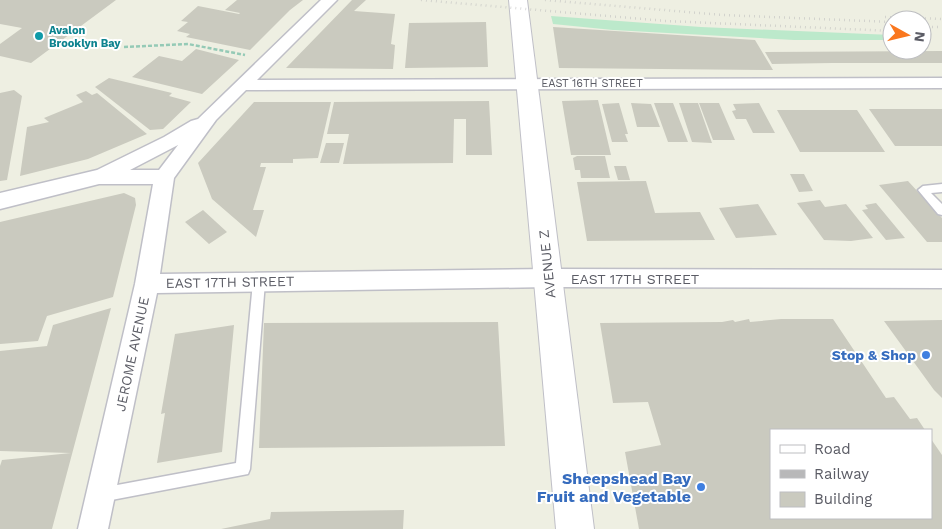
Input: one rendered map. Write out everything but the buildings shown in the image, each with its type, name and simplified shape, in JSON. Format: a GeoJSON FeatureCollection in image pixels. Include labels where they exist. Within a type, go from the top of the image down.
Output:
{"type":"FeatureCollection","features":[{"type":"Feature","properties":{"kind":"street"},"geometry":{"type":"LineString","coordinates":[[99,177],[164,177],[210,116],[330,0]]}},
{"type":"Feature","properties":{"kind":"street","name":"AVENUE Z"},"geometry":{"type":"LineString","coordinates":[[518,0],[575,529]]}},
{"type":"Feature","properties":{"kind":"street","name":"EAST 16TH STREET"},"geometry":{"type":"LineString","coordinates":[[241,86],[527,83],[942,83]]}},
{"type":"Feature","properties":{"kind":"street"},"geometry":{"type":"LineString","coordinates":[[0,201],[99,177],[171,140],[210,116]]}},
{"type":"Feature","properties":{"kind":"street","name":"JEROME AVENUE"},"geometry":{"type":"LineString","coordinates":[[93,529],[147,284],[164,177]]}},
{"type":"Feature","properties":{"kind":"street","name":"EAST 17TH STREET"},"geometry":{"type":"LineString","coordinates":[[147,284],[548,278],[942,279]]}},
{"type":"Feature","properties":{"kind":"lane"},"geometry":{"type":"LineString","coordinates":[[942,188],[923,190],[942,211]]}},
{"type":"Feature","properties":{"kind":"lane"},"geometry":{"type":"LineString","coordinates":[[101,495],[243,469],[259,282]]}},
{"type":"Feature","properties":{"kind":"path"},"geometry":{"type":"LineString","coordinates":[[124,47],[188,44],[249,56]]}},
{"type":"Feature","properties":{"kind":"green space"},"geometry":{"type":"Polygon","coordinates":[[[551,16],[701,27],[882,35],[882,40],[794,40],[613,30],[553,24],[551,16]]]}},
{"type":"Feature","properties":{"kind":"railway"},"geometry":{"type":"LineString","coordinates":[[421,0],[666,21],[882,31]]}},
{"type":"Feature","properties":{"kind":"railway"},"geometry":{"type":"LineString","coordinates":[[545,0],[723,15],[882,22]]}},
{"type":"Feature","properties":{"kind":"railway"},"geometry":{"type":"LineString","coordinates":[[932,19],[942,19]]}},
{"type":"Feature","properties":{"kind":"railway"},"geometry":{"type":"LineString","coordinates":[[932,27],[942,27]]}},
{"type":"Feature","properties":{"kind":"place","name":"Avalon Brooklyn Bay"},"geometry":{"type":"Point","coordinates":[39,36]}},
{"type":"Feature","properties":{"kind":"place","name":"Stop & Shop"},"geometry":{"type":"Point","coordinates":[926,355]}},
{"type":"Feature","properties":{"kind":"place","name":"Sheepshead Bay Fruit and Vegetable"},"geometry":{"type":"Point","coordinates":[701,487]}}]}
